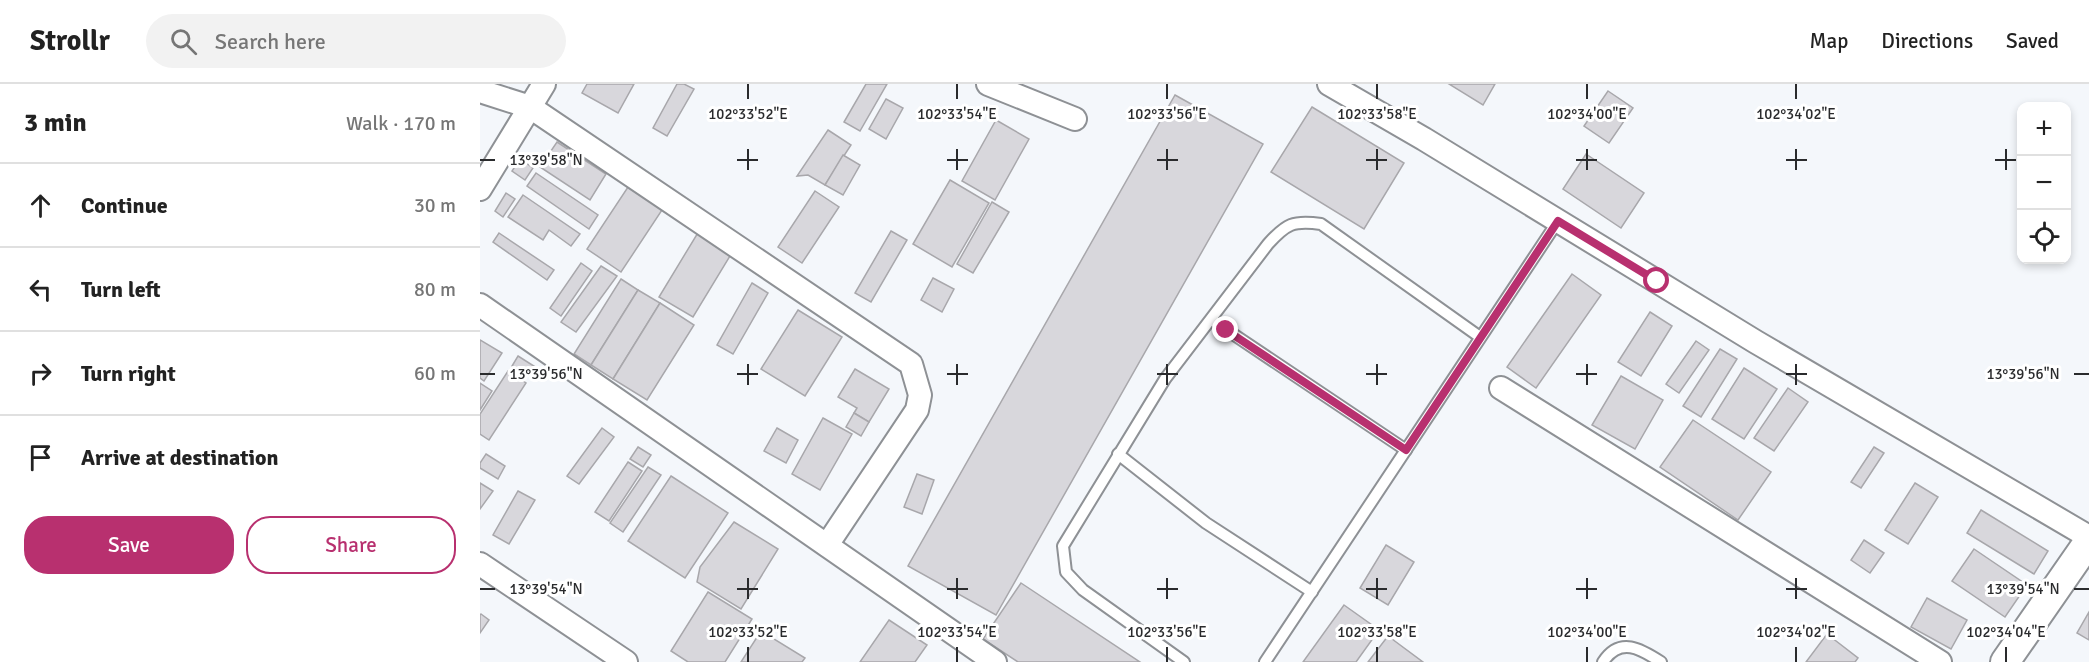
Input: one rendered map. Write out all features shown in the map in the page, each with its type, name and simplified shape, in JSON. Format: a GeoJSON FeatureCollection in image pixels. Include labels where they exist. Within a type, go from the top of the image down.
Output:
{"type":"FeatureCollection","features":[{"type":"Feature","properties":{"kind":"street"},"geometry":{"type":"LineString","coordinates":[[480,189],[544,84]]}},
{"type":"Feature","properties":{"kind":"street"},"geometry":{"type":"LineString","coordinates":[[988,84],[1075,119]]}},
{"type":"Feature","properties":{"kind":"street"},"geometry":{"type":"LineString","coordinates":[[1329,84],[1756,342],[2089,537]]}},
{"type":"Feature","properties":{"kind":"street"},"geometry":{"type":"LineString","coordinates":[[480,91],[530,106],[911,364],[920,394],[917,410],[827,545]]}},
{"type":"Feature","properties":{"kind":"street"},"geometry":{"type":"LineString","coordinates":[[480,305],[995,662]]}},
{"type":"Feature","properties":{"kind":"street"},"geometry":{"type":"LineString","coordinates":[[1501,388],[1940,662]]}},
{"type":"Feature","properties":{"kind":"street"},"geometry":{"type":"LineString","coordinates":[[2005,662],[2089,542]]}},
{"type":"Feature","properties":{"kind":"street"},"geometry":{"type":"LineString","coordinates":[[480,564],[626,662]]}},
{"type":"Feature","properties":{"kind":"lane"},"geometry":{"type":"LineString","coordinates":[[1265,662],[1558,221]]}},
{"type":"Feature","properties":{"kind":"lane"},"geometry":{"type":"LineString","coordinates":[[1184,662],[1083,590],[1066,572],[1063,546],[1165,380],[1268,244],[1285,226],[1306,222],[1321,224],[1480,337]]}},
{"type":"Feature","properties":{"kind":"lane"},"geometry":{"type":"LineString","coordinates":[[1212,320],[1406,450]]}},
{"type":"Feature","properties":{"kind":"lane"},"geometry":{"type":"LineString","coordinates":[[1118,454],[1206,523],[1312,592]]}},
{"type":"Feature","properties":{"kind":"lane"},"geometry":{"type":"LineString","coordinates":[[1603,662],[1608,655],[1621,647],[1627,647],[1641,649],[1661,662]]}},
{"type":"Feature","properties":{"kind":"building"},"geometry":{"type":"Polygon","coordinates":[[[587,84],[634,84],[618,113],[582,93],[587,84]]]}},
{"type":"Feature","properties":{"kind":"building"},"geometry":{"type":"Polygon","coordinates":[[[677,84],[684,84],[694,89],[667,136],[653,128],[677,84]]]}},
{"type":"Feature","properties":{"kind":"building"},"geometry":{"type":"Polygon","coordinates":[[[866,84],[887,84],[860,131],[844,122],[866,84]]]}},
{"type":"Feature","properties":{"kind":"building"},"geometry":{"type":"Polygon","coordinates":[[[1449,84],[1495,84],[1483,105],[1449,84]]]}},
{"type":"Feature","properties":{"kind":"building"},"geometry":{"type":"Polygon","coordinates":[[[1608,91],[1633,108],[1609,143],[1584,126],[1608,91]]]}},
{"type":"Feature","properties":{"kind":"building"},"geometry":{"type":"Polygon","coordinates":[[[1175,95],[1263,144],[996,615],[908,566],[1175,95]]]}},
{"type":"Feature","properties":{"kind":"building"},"geometry":{"type":"Polygon","coordinates":[[[886,99],[903,108],[886,139],[869,129],[886,99]]]}},
{"type":"Feature","properties":{"kind":"building"},"geometry":{"type":"Polygon","coordinates":[[[1312,107],[1404,163],[1364,229],[1271,172],[1312,107]]]}},
{"type":"Feature","properties":{"kind":"building"},"geometry":{"type":"Polygon","coordinates":[[[996,120],[1029,139],[995,200],[962,181],[996,120]]]}},
{"type":"Feature","properties":{"kind":"building"},"geometry":{"type":"Polygon","coordinates":[[[828,130],[851,145],[825,185],[808,175],[797,176],[828,130]]]}},
{"type":"Feature","properties":{"kind":"building"},"geometry":{"type":"Polygon","coordinates":[[[557,142],[606,174],[590,200],[540,167],[557,142]]]}},
{"type":"Feature","properties":{"kind":"building"},"geometry":{"type":"Polygon","coordinates":[[[1586,154],[1644,193],[1621,228],[1563,189],[1586,154]]]}},
{"type":"Feature","properties":{"kind":"building"},"geometry":{"type":"Polygon","coordinates":[[[843,155],[860,165],[843,195],[825,185],[843,155]]]}},
{"type":"Feature","properties":{"kind":"building"},"geometry":{"type":"Polygon","coordinates":[[[520,159],[533,168],[525,180],[512,171],[520,159]]]}},
{"type":"Feature","properties":{"kind":"building"},"geometry":{"type":"Polygon","coordinates":[[[536,173],[598,215],[589,229],[527,186],[536,173]]]}},
{"type":"Feature","properties":{"kind":"building"},"geometry":{"type":"Polygon","coordinates":[[[950,180],[989,203],[952,267],[913,244],[950,180]]]}},
{"type":"Feature","properties":{"kind":"building"},"geometry":{"type":"Polygon","coordinates":[[[630,184],[664,207],[621,272],[587,249],[630,184]]]}},
{"type":"Feature","properties":{"kind":"building"},"geometry":{"type":"Polygon","coordinates":[[[815,191],[839,207],[802,263],[778,247],[815,191]]]}},
{"type":"Feature","properties":{"kind":"building"},"geometry":{"type":"Polygon","coordinates":[[[506,193],[515,199],[503,217],[495,211],[506,193]]]}},
{"type":"Feature","properties":{"kind":"building"},"geometry":{"type":"Polygon","coordinates":[[[523,195],[580,234],[571,246],[549,230],[543,240],[508,217],[523,195]]]}},
{"type":"Feature","properties":{"kind":"building"},"geometry":{"type":"Polygon","coordinates":[[[992,202],[1009,212],[973,273],[957,264],[992,202]]]}},
{"type":"Feature","properties":{"kind":"building"},"geometry":{"type":"Polygon","coordinates":[[[699,231],[733,251],[693,317],[659,297],[699,231]]]}},
{"type":"Feature","properties":{"kind":"building"},"geometry":{"type":"Polygon","coordinates":[[[891,231],[907,240],[871,302],[855,293],[891,231]]]}},
{"type":"Feature","properties":{"kind":"building"},"geometry":{"type":"Polygon","coordinates":[[[499,233],[554,270],[547,280],[493,242],[499,233]]]}},
{"type":"Feature","properties":{"kind":"building"},"geometry":{"type":"Polygon","coordinates":[[[581,263],[592,271],[561,316],[550,308],[581,263]]]}},
{"type":"Feature","properties":{"kind":"building"},"geometry":{"type":"Polygon","coordinates":[[[601,266],[617,276],[576,332],[561,322],[601,266]]]}},
{"type":"Feature","properties":{"kind":"building"},"geometry":{"type":"Polygon","coordinates":[[[1572,274],[1601,295],[1536,388],[1507,367],[1572,274]]]}},
{"type":"Feature","properties":{"kind":"building"},"geometry":{"type":"Polygon","coordinates":[[[933,278],[954,289],[942,312],[921,300],[933,278]]]}},
{"type":"Feature","properties":{"kind":"building"},"geometry":{"type":"Polygon","coordinates":[[[621,279],[638,290],[591,365],[574,354],[621,279]]]}},
{"type":"Feature","properties":{"kind":"building"},"geometry":{"type":"Polygon","coordinates":[[[752,283],[768,293],[733,354],[717,345],[752,283]]]}},
{"type":"Feature","properties":{"kind":"building"},"geometry":{"type":"Polygon","coordinates":[[[638,290],[660,303],[613,379],[591,365],[638,290]]]}},
{"type":"Feature","properties":{"kind":"building"},"geometry":{"type":"Polygon","coordinates":[[[660,303],[694,325],[647,400],[613,379],[660,303]]]}},
{"type":"Feature","properties":{"kind":"building"},"geometry":{"type":"Polygon","coordinates":[[[798,310],[842,337],[805,396],[761,369],[798,310]]]}},
{"type":"Feature","properties":{"kind":"building"},"geometry":{"type":"Polygon","coordinates":[[[1650,312],[1672,326],[1641,376],[1618,362],[1650,312]]]}},
{"type":"Feature","properties":{"kind":"building"},"geometry":{"type":"Polygon","coordinates":[[[480,340],[502,353],[484,381],[480,378],[480,340]]]}},
{"type":"Feature","properties":{"kind":"building"},"geometry":{"type":"Polygon","coordinates":[[[1696,341],[1709,350],[1679,393],[1666,384],[1696,341]]]}},
{"type":"Feature","properties":{"kind":"building"},"geometry":{"type":"Polygon","coordinates":[[[1720,349],[1737,359],[1701,417],[1683,406],[1720,349]]]}},
{"type":"Feature","properties":{"kind":"building"},"geometry":{"type":"Polygon","coordinates":[[[518,356],[537,368],[532,377],[512,366],[518,356]]]}},
{"type":"Feature","properties":{"kind":"building"},"geometry":{"type":"Polygon","coordinates":[[[1744,368],[1777,389],[1744,439],[1712,419],[1744,368]]]}},
{"type":"Feature","properties":{"kind":"building"},"geometry":{"type":"Polygon","coordinates":[[[855,369],[889,389],[869,422],[854,413],[857,408],[838,397],[855,369]]]}},
{"type":"Feature","properties":{"kind":"building"},"geometry":{"type":"Polygon","coordinates":[[[508,371],[526,383],[489,440],[480,434],[480,414],[508,371]]]}},
{"type":"Feature","properties":{"kind":"building"},"geometry":{"type":"Polygon","coordinates":[[[1621,376],[1663,400],[1635,449],[1592,425],[1621,376]]]}},
{"type":"Feature","properties":{"kind":"building"},"geometry":{"type":"Polygon","coordinates":[[[480,383],[492,391],[480,410],[480,383]]]}},
{"type":"Feature","properties":{"kind":"building"},"geometry":{"type":"Polygon","coordinates":[[[1788,388],[1808,402],[1774,451],[1754,438],[1788,388]]]}},
{"type":"Feature","properties":{"kind":"building"},"geometry":{"type":"Polygon","coordinates":[[[854,413],[869,422],[861,436],[846,427],[854,413]]]}},
{"type":"Feature","properties":{"kind":"building"},"geometry":{"type":"Polygon","coordinates":[[[823,418],[852,434],[820,490],[792,474],[823,418]]]}},
{"type":"Feature","properties":{"kind":"building"},"geometry":{"type":"Polygon","coordinates":[[[1693,420],[1771,472],[1738,520],[1660,467],[1693,420]]]}},
{"type":"Feature","properties":{"kind":"building"},"geometry":{"type":"Polygon","coordinates":[[[602,428],[614,437],[579,484],[567,476],[602,428]]]}},
{"type":"Feature","properties":{"kind":"building"},"geometry":{"type":"Polygon","coordinates":[[[777,428],[798,440],[786,463],[764,451],[777,428]]]}},
{"type":"Feature","properties":{"kind":"building"},"geometry":{"type":"Polygon","coordinates":[[[638,447],[651,455],[643,467],[630,459],[638,447]]]}},
{"type":"Feature","properties":{"kind":"building"},"geometry":{"type":"Polygon","coordinates":[[[1874,447],[1884,453],[1861,488],[1851,482],[1874,447]]]}},
{"type":"Feature","properties":{"kind":"building"},"geometry":{"type":"Polygon","coordinates":[[[486,454],[505,466],[498,479],[480,468],[480,463],[486,454]]]}},
{"type":"Feature","properties":{"kind":"building"},"geometry":{"type":"Polygon","coordinates":[[[628,462],[642,471],[609,521],[595,512],[628,462]]]}},
{"type":"Feature","properties":{"kind":"building"},"geometry":{"type":"Polygon","coordinates":[[[648,467],[661,475],[623,532],[610,523],[648,467]]]}},
{"type":"Feature","properties":{"kind":"building"},"geometry":{"type":"Polygon","coordinates":[[[917,474],[934,480],[922,514],[904,507],[917,474]]]}},
{"type":"Feature","properties":{"kind":"building"},"geometry":{"type":"Polygon","coordinates":[[[671,476],[728,513],[685,578],[628,541],[671,476]]]}},
{"type":"Feature","properties":{"kind":"building"},"geometry":{"type":"Polygon","coordinates":[[[480,483],[493,491],[480,509],[480,483]]]}},
{"type":"Feature","properties":{"kind":"building"},"geometry":{"type":"Polygon","coordinates":[[[1915,483],[1938,497],[1908,544],[1885,530],[1915,483]]]}},
{"type":"Feature","properties":{"kind":"building"},"geometry":{"type":"Polygon","coordinates":[[[518,491],[535,500],[509,544],[493,535],[518,491]]]}},
{"type":"Feature","properties":{"kind":"building"},"geometry":{"type":"Polygon","coordinates":[[[1981,510],[2048,551],[2034,574],[1967,533],[1981,510]]]}},
{"type":"Feature","properties":{"kind":"building"},"geometry":{"type":"Polygon","coordinates":[[[734,522],[778,549],[741,609],[697,582],[700,567],[734,522]]]}},
{"type":"Feature","properties":{"kind":"building"},"geometry":{"type":"Polygon","coordinates":[[[1864,540],[1884,553],[1870,573],[1851,560],[1864,540]]]}},
{"type":"Feature","properties":{"kind":"building"},"geometry":{"type":"Polygon","coordinates":[[[1386,545],[1414,562],[1388,605],[1360,588],[1386,545]]]}},
{"type":"Feature","properties":{"kind":"building"},"geometry":{"type":"Polygon","coordinates":[[[1974,549],[2027,585],[2005,617],[1952,581],[1974,549]]]}},
{"type":"Feature","properties":{"kind":"building"},"geometry":{"type":"Polygon","coordinates":[[[1021,583],[1140,662],[1018,662],[983,639],[1021,583]]]}},
{"type":"Feature","properties":{"kind":"building"},"geometry":{"type":"Polygon","coordinates":[[[708,592],[752,619],[725,662],[688,662],[671,651],[708,592]]]}},
{"type":"Feature","properties":{"kind":"building"},"geometry":{"type":"Polygon","coordinates":[[[1927,598],[1967,620],[1951,649],[1911,627],[1927,598]]]}},
{"type":"Feature","properties":{"kind":"building"},"geometry":{"type":"Polygon","coordinates":[[[1344,605],[1379,630],[1356,662],[1303,662],[1344,605]]]}},
{"type":"Feature","properties":{"kind":"building"},"geometry":{"type":"Polygon","coordinates":[[[2089,612],[2089,640],[2077,633],[2089,612]]]}},
{"type":"Feature","properties":{"kind":"building"},"geometry":{"type":"Polygon","coordinates":[[[480,615],[489,620],[480,633],[480,615]]]}},
{"type":"Feature","properties":{"kind":"building"},"geometry":{"type":"Polygon","coordinates":[[[889,620],[927,645],[915,662],[860,662],[889,620]]]}},
{"type":"Feature","properties":{"kind":"building"},"geometry":{"type":"Polygon","coordinates":[[[761,631],[805,658],[802,662],[741,662],[761,631]]]}},
{"type":"Feature","properties":{"kind":"building"},"geometry":{"type":"Polygon","coordinates":[[[1827,634],[1858,658],[1855,662],[1806,662],[1827,634]]]}},
{"type":"Feature","properties":{"kind":"building"},"geometry":{"type":"Polygon","coordinates":[[[1388,636],[1423,662],[1368,662],[1388,636]]]}},
{"type":"Feature","properties":{"kind":"route"},"geometry":{"type":"LineString","coordinates":[[1226,330],[1406,450],[1558,221],[1657,281]]}}]}
